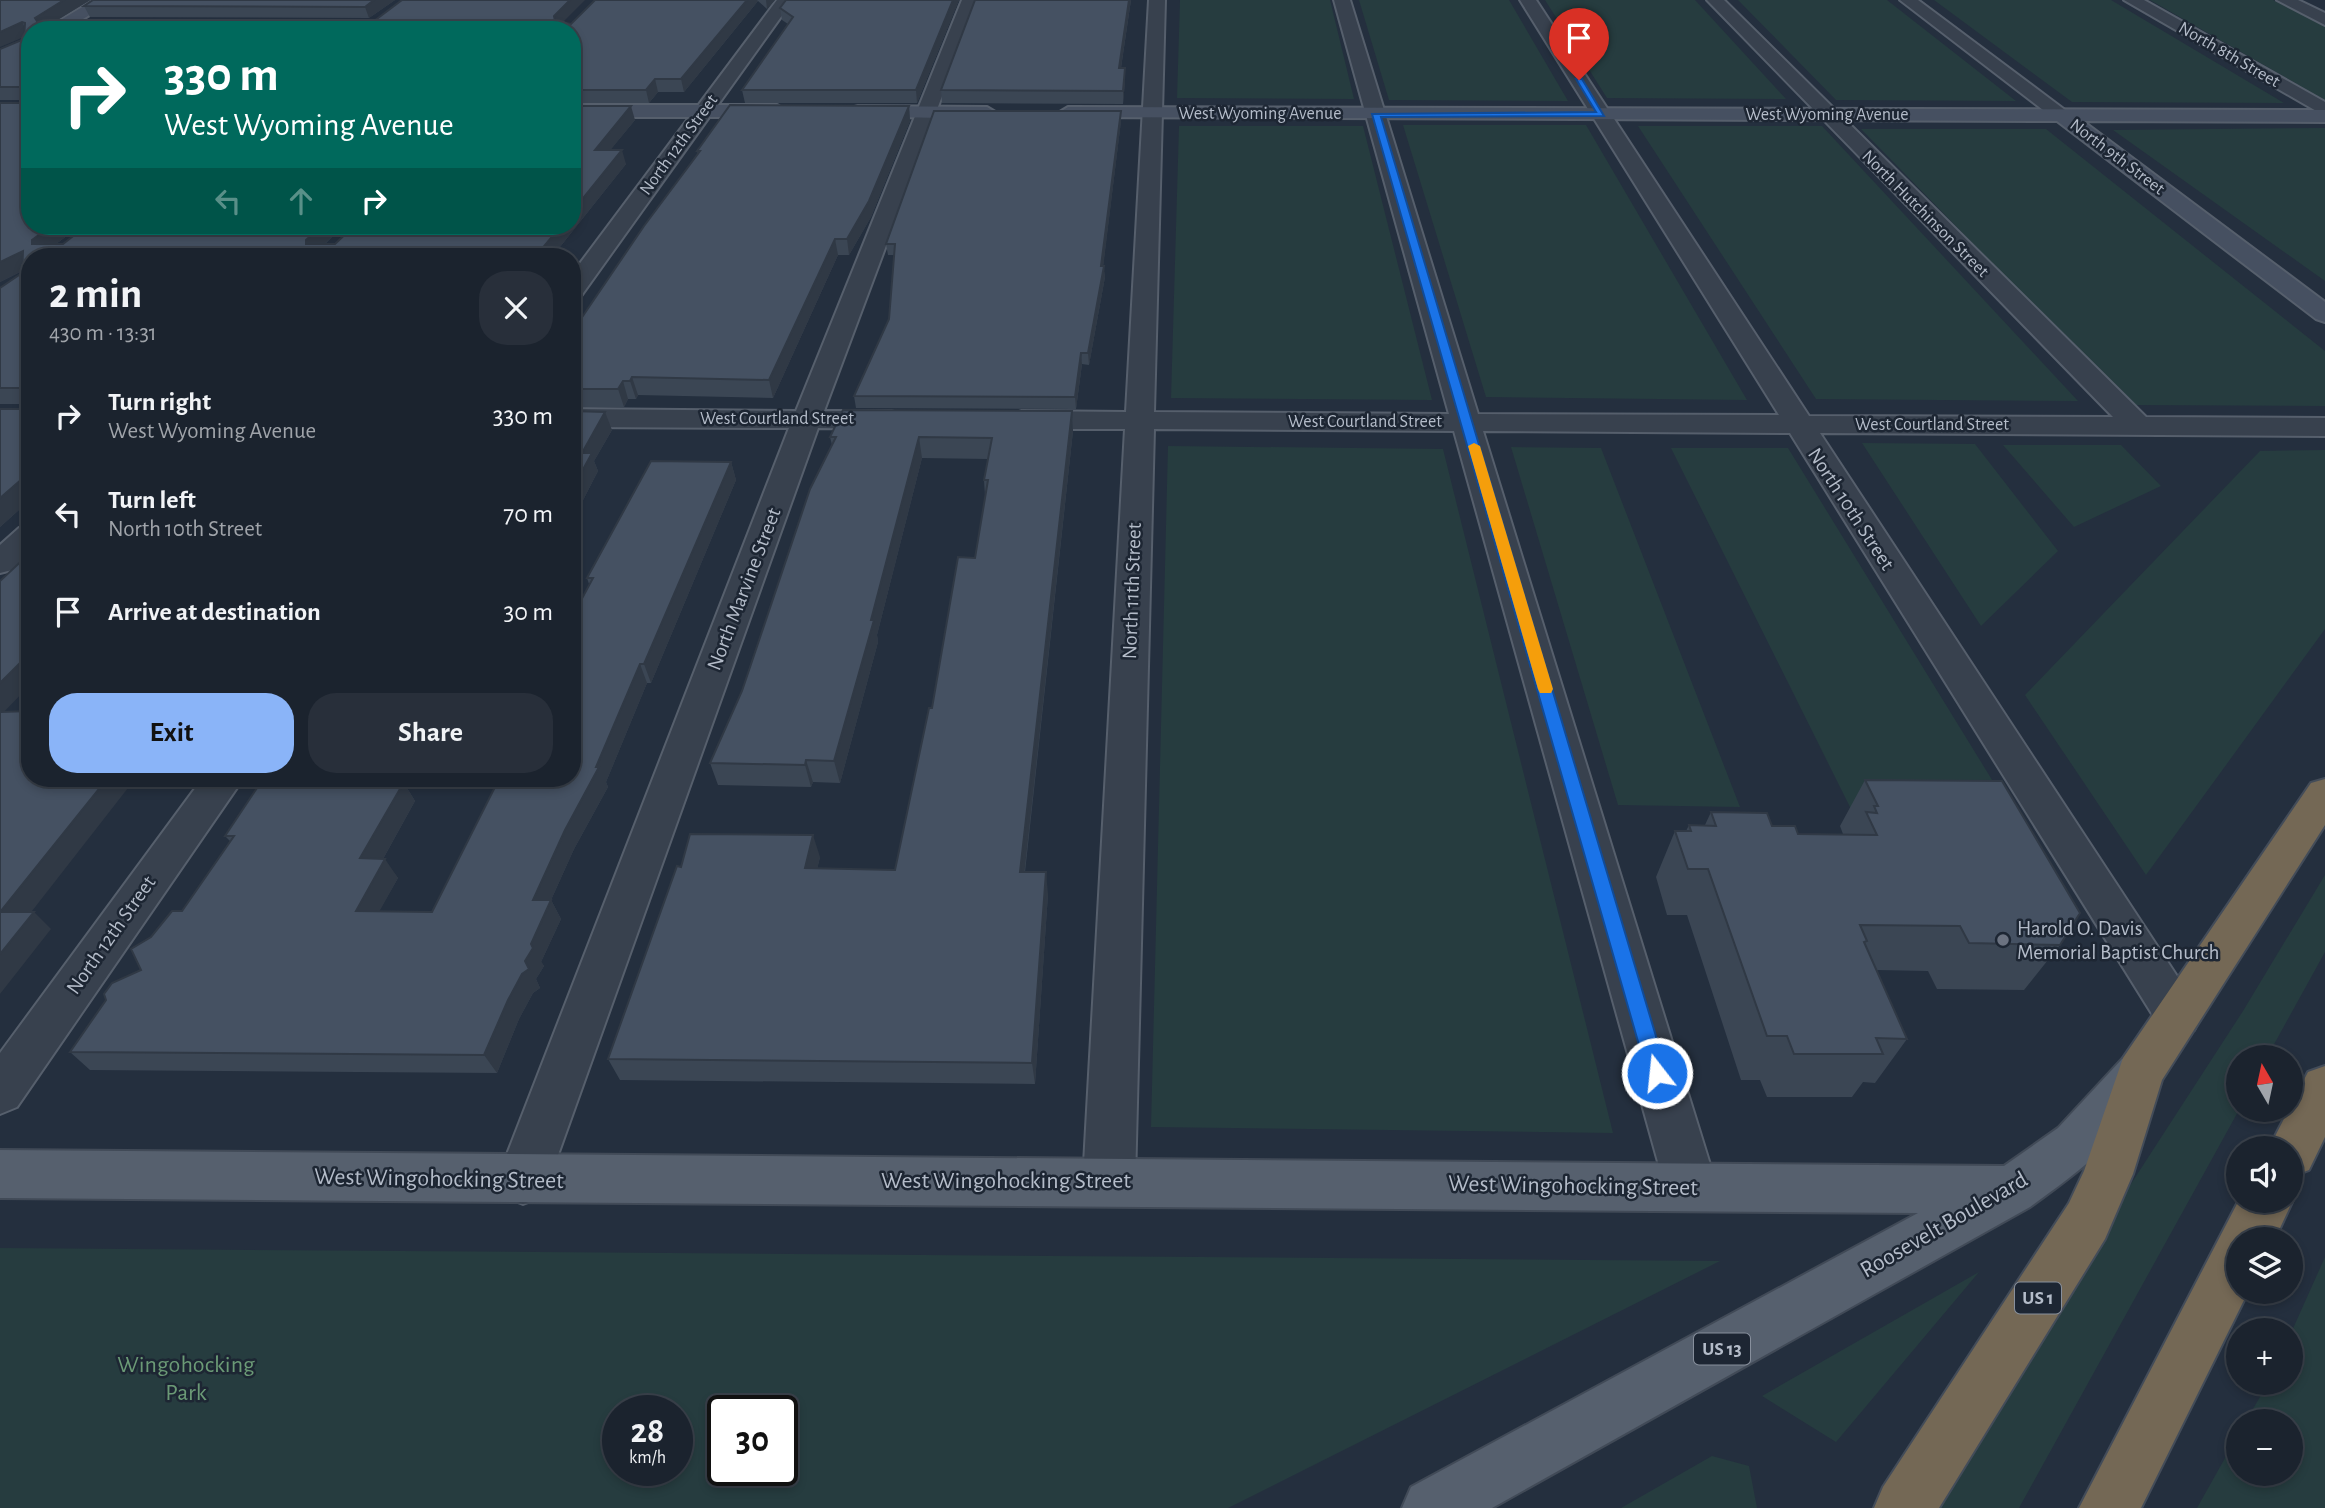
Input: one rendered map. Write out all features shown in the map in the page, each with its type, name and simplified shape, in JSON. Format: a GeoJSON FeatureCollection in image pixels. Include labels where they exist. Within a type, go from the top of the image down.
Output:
{"type":"FeatureCollection","features":[{"type":"Feature","properties":{"kind":"highway","name":"Roosevelt Boulevard"},"geometry":{"type":"LineString","coordinates":[[2140,1073],[2325,793]]}},
{"type":"Feature","properties":{"kind":"highway","name":"US 1"},"geometry":{"type":"LineString","coordinates":[[1904,1508],[2087,1221],[2108,1174],[2140,1073]]}},
{"type":"Feature","properties":{"kind":"highway"},"geometry":{"type":"LineString","coordinates":[[2300,1136],[2325,1087]]}},
{"type":"Feature","properties":{"kind":"highway"},"geometry":{"type":"LineString","coordinates":[[2109,1508],[2226,1279]]}},
{"type":"Feature","properties":{"kind":"main road","name":"Roosevelt Boulevard"},"geometry":{"type":"LineString","coordinates":[[1432,1508],[2012,1190],[2076,1144],[2140,1073]]}},
{"type":"Feature","properties":{"kind":"main road","name":"West Wingohocking Street"},"geometry":{"type":"LineString","coordinates":[[0,1174],[2012,1190]]}},
{"type":"Feature","properties":{"kind":"street"},"geometry":{"type":"LineString","coordinates":[[67,21],[106,0]]}},
{"type":"Feature","properties":{"kind":"street","name":"North 12th Street"},"geometry":{"type":"LineString","coordinates":[[581,279],[785,0]]}},
{"type":"Feature","properties":{"kind":"street","name":"North Marvine Street"},"geometry":{"type":"LineString","coordinates":[[523,1180],[807,419],[970,0]]}},
{"type":"Feature","properties":{"kind":"street","name":"North 11th Street"},"geometry":{"type":"LineString","coordinates":[[1110,1182],[1138,421],[1157,0]]}},
{"type":"Feature","properties":{"kind":"street"},"geometry":{"type":"LineString","coordinates":[[1342,0],[1691,1187]]}},
{"type":"Feature","properties":{"kind":"street","name":"North 10th Street"},"geometry":{"type":"LineString","coordinates":[[1528,0],[1797,425],[2178,1016]]}},
{"type":"Feature","properties":{"kind":"street","name":"North Hutchinson Street"},"geometry":{"type":"LineString","coordinates":[[1715,0],[1826,115],[2138,426]]}},
{"type":"Feature","properties":{"kind":"street","name":"North 9th Street"},"geometry":{"type":"LineString","coordinates":[[1908,0],[2325,314]]}},
{"type":"Feature","properties":{"kind":"street","name":"North 8th Street"},"geometry":{"type":"LineString","coordinates":[[2132,0],[2325,110]]}},
{"type":"Feature","properties":{"kind":"street"},"geometry":{"type":"LineString","coordinates":[[2285,0],[2325,20]]}},
{"type":"Feature","properties":{"kind":"street"},"geometry":{"type":"LineString","coordinates":[[581,111],[796,111]]}},
{"type":"Feature","properties":{"kind":"street"},"geometry":{"type":"LineString","coordinates":[[836,112],[1012,113]]}},
{"type":"Feature","properties":{"kind":"street","name":"West Wyoming Avenue"},"geometry":{"type":"LineString","coordinates":[[1054,113],[2325,116]]}},
{"type":"Feature","properties":{"kind":"street","name":"West Courtland Street"},"geometry":{"type":"LineString","coordinates":[[581,418],[918,420]]}},
{"type":"Feature","properties":{"kind":"street","name":"West Courtland Street"},"geometry":{"type":"LineString","coordinates":[[1000,420],[2325,427]]}},
{"type":"Feature","properties":{"kind":"street"},"geometry":{"type":"LineString","coordinates":[[0,563],[21,543]]}},
{"type":"Feature","properties":{"kind":"street","name":"North 12th Street"},"geometry":{"type":"LineString","coordinates":[[0,1092],[217,787]]}},
{"type":"Feature","properties":{"kind":"green space"},"geometry":{"type":"Polygon","coordinates":[[[1180,0],[1330,0],[1354,99],[1177,98],[1180,0]]]}},
{"type":"Feature","properties":{"kind":"green space"},"geometry":{"type":"Polygon","coordinates":[[[1359,0],[1509,0],[1568,101],[1389,100],[1359,0]]]}},
{"type":"Feature","properties":{"kind":"green space"},"geometry":{"type":"Polygon","coordinates":[[[1545,0],[1695,0],[1786,99],[1607,98],[1545,0]]]}},
{"type":"Feature","properties":{"kind":"green space"},"geometry":{"type":"Polygon","coordinates":[[[1738,0],[1887,0],[2016,101],[1836,100],[1738,0]]]}},
{"type":"Feature","properties":{"kind":"green space"},"geometry":{"type":"Polygon","coordinates":[[[1934,0],[2111,0],[2284,103],[2072,102],[1934,0]]]}},
{"type":"Feature","properties":{"kind":"green space"},"geometry":{"type":"Polygon","coordinates":[[[2150,0],[2273,0],[2325,26],[2325,100],[2150,0]]]}},
{"type":"Feature","properties":{"kind":"green space"},"geometry":{"type":"Polygon","coordinates":[[[1403,125],[1586,125],[1747,400],[1486,397],[1403,125]]]}},
{"type":"Feature","properties":{"kind":"green space"},"geometry":{"type":"Polygon","coordinates":[[[1179,126],[1363,126],[1432,400],[1171,398],[1179,126]]]}},
{"type":"Feature","properties":{"kind":"green space"},"geometry":{"type":"Polygon","coordinates":[[[1638,126],[1822,126],[2078,401],[1816,399],[1638,126]]]}},
{"type":"Feature","properties":{"kind":"green space"},"geometry":{"type":"Polygon","coordinates":[[[2325,128],[2325,281],[2113,130],[2325,128]]]}},
{"type":"Feature","properties":{"kind":"green space"},"geometry":{"type":"Polygon","coordinates":[[[1861,129],[2046,129],[2325,351],[2325,406],[2131,405],[1861,129]]]}},
{"type":"Feature","properties":{"kind":"green space"},"geometry":{"type":"Polygon","coordinates":[[[1862,443],[1975,444],[2058,551],[1981,626],[1862,443]]]}},
{"type":"Feature","properties":{"kind":"green space"},"geometry":{"type":"Polygon","coordinates":[[[2003,445],[2121,445],[2161,486],[2074,527],[2003,445]]]}},
{"type":"Feature","properties":{"kind":"green space"},"geometry":{"type":"Polygon","coordinates":[[[1168,446],[1443,449],[1613,1133],[1151,1127],[1168,446]]]}},
{"type":"Feature","properties":{"kind":"green space"},"geometry":{"type":"Polygon","coordinates":[[[1511,447],[1601,448],[1740,807],[1618,805],[1511,447]]]}},
{"type":"Feature","properties":{"kind":"green space"},"geometry":{"type":"Polygon","coordinates":[[[1671,448],[1788,448],[2013,814],[1853,813],[1671,448]]]}},
{"type":"Feature","properties":{"kind":"green space"},"geometry":{"type":"Polygon","coordinates":[[[2325,450],[2325,629],[2146,875],[2025,695],[2260,451],[2325,450]]]}},
{"type":"Feature","properties":{"kind":"green space"},"geometry":{"type":"Polygon","coordinates":[[[2325,875],[2325,952],[2274,1045],[2226,1045],[2226,1122],[2232,1122],[2019,1508],[1921,1508],[2243,1011],[2325,875]]]}},
{"type":"Feature","properties":{"kind":"green space","name":"Wingohocking Park"},"geometry":{"type":"Polygon","coordinates":[[[0,1248],[1720,1261],[1228,1508],[0,1508],[0,1248]]]}},
{"type":"Feature","properties":{"kind":"green space"},"geometry":{"type":"Polygon","coordinates":[[[2325,1257],[2325,1508],[2197,1508],[2226,1456],[2226,1486],[2303,1486],[2303,1409],[2253,1409],[2261,1395],[2303,1395],[2303,1318],[2298,1318],[2325,1257]]]}},
{"type":"Feature","properties":{"kind":"green space"},"geometry":{"type":"Polygon","coordinates":[[[1979,1272],[1836,1442],[1762,1396],[1979,1272]]]}},
{"type":"Feature","properties":{"kind":"green space"},"geometry":{"type":"Polygon","coordinates":[[[1712,1456],[1749,1466],[1757,1508],[1621,1508],[1712,1456]]]}},
{"type":"Feature","properties":{"kind":"building"},"geometry":{"type":"Polygon","coordinates":[[[0,0],[64,0],[35,18],[37,21],[21,21],[0,32],[0,0]]]}},
{"type":"Feature","properties":{"kind":"building"},"geometry":{"type":"Polygon","coordinates":[[[93,0],[374,0],[365,7],[84,6],[93,0]]]}},
{"type":"Feature","properties":{"kind":"building"},"geometry":{"type":"Polygon","coordinates":[[[402,0],[570,0],[554,16],[555,21],[374,21],[402,0]]]}},
{"type":"Feature","properties":{"kind":"building"},"geometry":{"type":"Polygon","coordinates":[[[595,0],[747,0],[681,79],[655,79],[646,90],[581,90],[581,21],[574,21],[595,0]]]}},
{"type":"Feature","properties":{"kind":"building"},"geometry":{"type":"Polygon","coordinates":[[[786,0],[953,0],[916,90],[742,90],[793,17],[780,8],[786,0]]]}},
{"type":"Feature","properties":{"kind":"building"},"geometry":{"type":"Polygon","coordinates":[[[975,0],[1129,0],[1119,68],[1125,68],[1123,91],[941,90],[975,0]]]}},
{"type":"Feature","properties":{"kind":"building"},"geometry":{"type":"Polygon","coordinates":[[[21,40],[21,87],[0,87],[0,49],[21,40]]]}},
{"type":"Feature","properties":{"kind":"building"},"geometry":{"type":"Polygon","coordinates":[[[0,103],[21,103],[21,235],[39,235],[32,240],[32,244],[63,244],[74,235],[312,235],[306,240],[306,244],[335,244],[344,235],[553,235],[543,248],[21,248],[21,252],[0,262],[0,103]]]}},
{"type":"Feature","properties":{"kind":"building"},"geometry":{"type":"Polygon","coordinates":[[[730,105],[909,106],[869,201],[847,239],[835,239],[769,380],[632,377],[630,381],[623,381],[618,389],[581,389],[581,319],[644,226],[700,151],[697,151],[730,105]]]}},
{"type":"Feature","properties":{"kind":"building"},"geometry":{"type":"Polygon","coordinates":[[[581,106],[631,106],[595,150],[622,150],[581,201],[581,106]]]}},
{"type":"Feature","properties":{"kind":"building"},"geometry":{"type":"Polygon","coordinates":[[[934,111],[1121,111],[1101,266],[1104,266],[1088,353],[1081,353],[1075,397],[854,396],[889,319],[895,244],[886,244],[934,111]]]}},
{"type":"Feature","properties":{"kind":"building"},"geometry":{"type":"Polygon","coordinates":[[[21,274],[21,388],[0,388],[0,288],[21,274]]]}},
{"type":"Feature","properties":{"kind":"building"},"geometry":{"type":"Polygon","coordinates":[[[21,388],[21,480],[0,498],[0,409],[20,409],[21,388]]]}},
{"type":"Feature","properties":{"kind":"building"},"geometry":{"type":"Polygon","coordinates":[[[843,410],[1072,411],[1020,872],[1046,872],[1032,1063],[608,1059],[677,866],[681,867],[690,834],[813,835],[805,868],[895,870],[929,708],[932,708],[958,557],[975,558],[992,438],[919,437],[871,620],[874,620],[834,761],[806,760],[805,765],[710,763],[742,691],[810,489],[836,437],[830,437],[843,410]]]}},
{"type":"Feature","properties":{"kind":"building"},"geometry":{"type":"Polygon","coordinates":[[[581,411],[605,412],[582,453],[592,453],[581,473],[581,411]]]}},
{"type":"Feature","properties":{"kind":"building"},"geometry":{"type":"Polygon","coordinates":[[[651,461],[731,462],[644,664],[640,664],[596,767],[599,767],[565,830],[533,900],[551,900],[531,944],[533,948],[525,961],[529,969],[522,974],[508,1000],[484,1055],[70,1052],[106,1000],[104,994],[112,983],[141,970],[131,949],[151,937],[172,911],[182,911],[234,836],[225,836],[258,787],[401,787],[360,858],[385,859],[356,911],[432,912],[495,787],[581,787],[581,600],[593,578],[587,578],[651,461]]]}},
{"type":"Feature","properties":{"kind":"building"},"geometry":{"type":"Polygon","coordinates":[[[21,561],[21,662],[0,683],[0,581],[21,561]]]}},
{"type":"Feature","properties":{"kind":"building"},"geometry":{"type":"Polygon","coordinates":[[[21,711],[21,787],[101,787],[0,912],[0,712],[21,711]]]}},
{"type":"Feature","properties":{"kind":"building"},"geometry":{"type":"Polygon","coordinates":[[[1865,780],[2002,781],[2080,913],[2060,945],[1969,943],[1960,926],[1860,925],[1867,941],[1864,942],[1907,1039],[1876,1038],[1883,1054],[1794,1054],[1787,1036],[1767,1036],[1708,869],[1688,869],[1675,831],[1691,831],[1689,825],[1716,826],[1711,812],[1767,813],[1772,826],[1795,826],[1798,834],[1877,835],[1866,812],[1877,813],[1874,806],[1878,806],[1865,780]]]}},
{"type":"Feature","properties":{"kind":"building"},"geometry":{"type":"Polygon","coordinates":[[[0,912],[34,912],[0,954],[0,912]]]}},
{"type":"Feature","properties":{"kind":"slow traffic"},"geometry":{"type":"LineString","coordinates":[[1474,446],[1545,689]]}},
{"type":"Feature","properties":{"kind":"place","name":"Harold O. Davis Memorial Baptist Church"},"geometry":{"type":"Point","coordinates":[2003,940]}},
{"type":"Feature","properties":{"kind":"route"},"geometry":{"type":"LineString","coordinates":[[1579,80],[1601,114],[1376,114],[1657,1073]]}}]}
